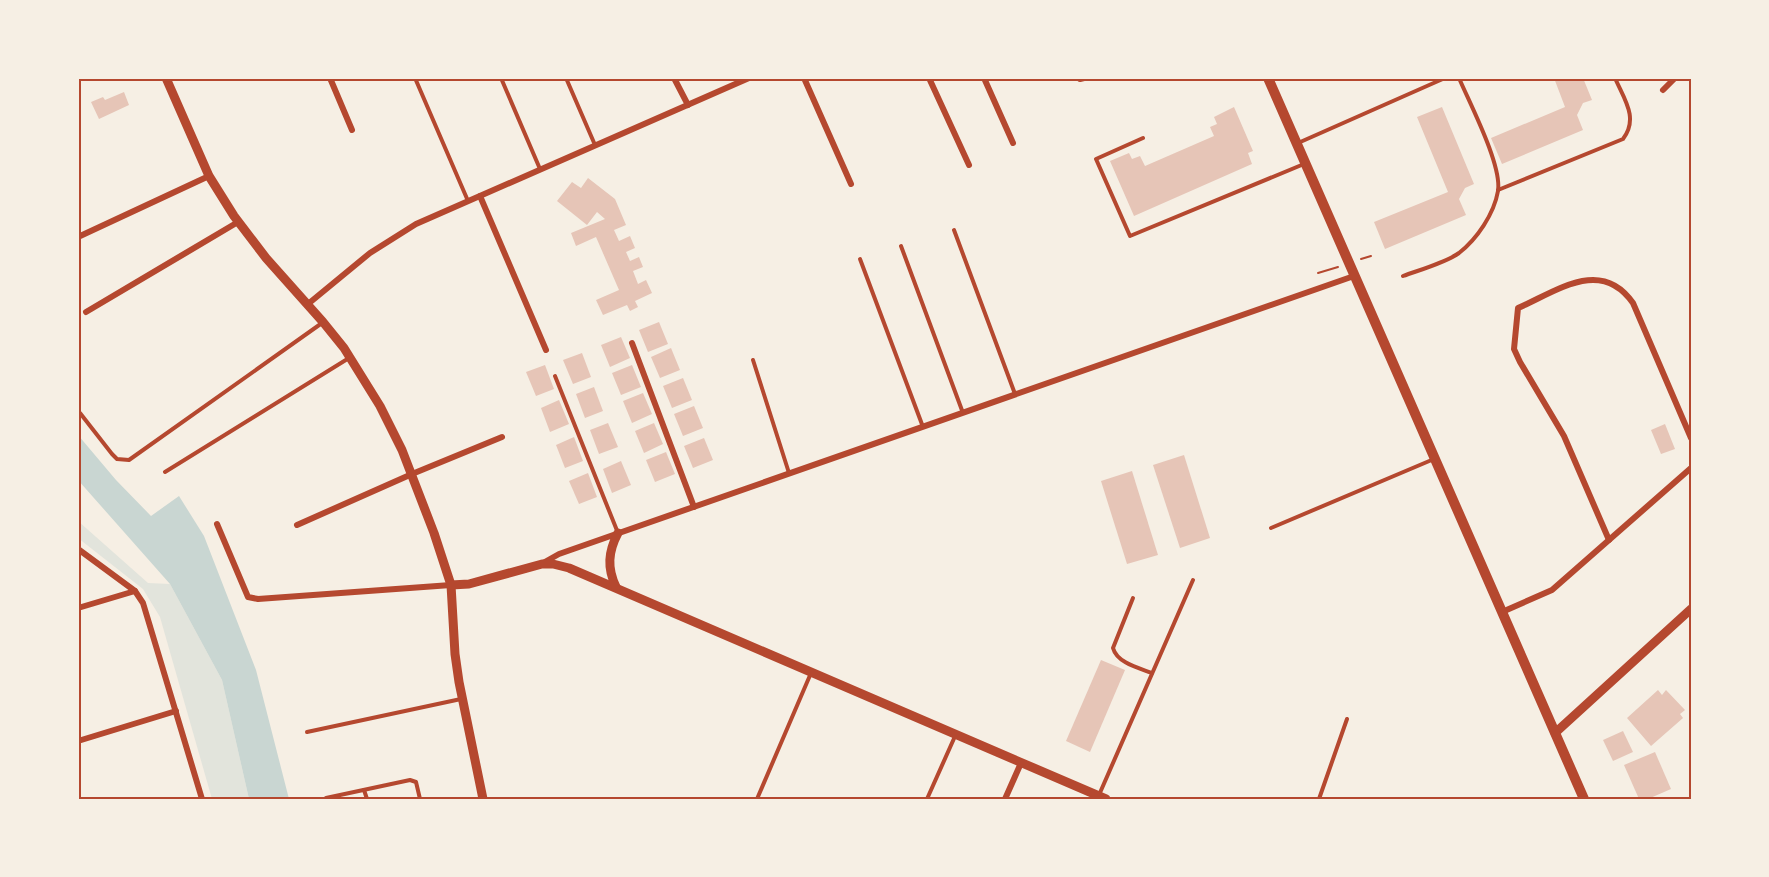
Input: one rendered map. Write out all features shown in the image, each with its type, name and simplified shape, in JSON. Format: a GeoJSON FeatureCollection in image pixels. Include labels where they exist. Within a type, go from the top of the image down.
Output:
{"type":"FeatureCollection","features":[{"type":"Feature","properties":{"kind":"main road"},"geometry":{"type":"LineString","coordinates":[[1268,78],[1584,799]]}},
{"type":"Feature","properties":{"kind":"street"},"geometry":{"type":"LineString","coordinates":[[166,78],[210,176],[238,222],[350,357],[380,406],[412,474],[451,585],[454,654],[483,799]]}},
{"type":"Feature","properties":{"kind":"street"},"geometry":{"type":"LineString","coordinates":[[330,78],[352,130]]}},
{"type":"Feature","properties":{"kind":"street"},"geometry":{"type":"LineString","coordinates":[[674,78],[688,105]]}},
{"type":"Feature","properties":{"kind":"street"},"geometry":{"type":"LineString","coordinates":[[308,304],[370,253],[422,221],[749,78]]}},
{"type":"Feature","properties":{"kind":"street"},"geometry":{"type":"LineString","coordinates":[[804,78],[851,184]]}},
{"type":"Feature","properties":{"kind":"street"},"geometry":{"type":"LineString","coordinates":[[929,78],[969,165]]}},
{"type":"Feature","properties":{"kind":"street"},"geometry":{"type":"LineString","coordinates":[[984,78],[1013,143]]}},
{"type":"Feature","properties":{"kind":"street"},"geometry":{"type":"LineString","coordinates":[[1663,90],[1676,78]]}},
{"type":"Feature","properties":{"kind":"street"},"geometry":{"type":"LineString","coordinates":[[78,237],[210,176]]}},
{"type":"Feature","properties":{"kind":"street"},"geometry":{"type":"LineString","coordinates":[[480,196],[546,350]]}},
{"type":"Feature","properties":{"kind":"street"},"geometry":{"type":"LineString","coordinates":[[86,312],[238,222]]}},
{"type":"Feature","properties":{"kind":"street"},"geometry":{"type":"LineString","coordinates":[[217,524],[248,597],[258,599],[469,584],[542,564],[559,554],[618,533],[1354,276]]}},
{"type":"Feature","properties":{"kind":"street"},"geometry":{"type":"LineString","coordinates":[[1609,540],[1564,436],[1514,349],[1518,308],[1582,280],[1602,280],[1620,288],[1633,303],[1691,438]]}},
{"type":"Feature","properties":{"kind":"street"},"geometry":{"type":"LineString","coordinates":[[632,343],[694,507]]}},
{"type":"Feature","properties":{"kind":"street"},"geometry":{"type":"LineString","coordinates":[[297,525],[502,437]]}},
{"type":"Feature","properties":{"kind":"street"},"geometry":{"type":"LineString","coordinates":[[1502,612],[1552,590],[1691,468]]}},
{"type":"Feature","properties":{"kind":"street"},"geometry":{"type":"LineString","coordinates":[[616,587],[609,563],[610,550],[618,533]]}},
{"type":"Feature","properties":{"kind":"street"},"geometry":{"type":"LineString","coordinates":[[78,549],[135,591],[147,612],[202,799]]}},
{"type":"Feature","properties":{"kind":"street"},"geometry":{"type":"LineString","coordinates":[[542,564],[569,568],[616,587],[1102,797]]}},
{"type":"Feature","properties":{"kind":"street"},"geometry":{"type":"LineString","coordinates":[[78,608],[135,591]]}},
{"type":"Feature","properties":{"kind":"street"},"geometry":{"type":"LineString","coordinates":[[1555,733],[1691,609]]}},
{"type":"Feature","properties":{"kind":"street"},"geometry":{"type":"LineString","coordinates":[[78,741],[176,711]]}},
{"type":"Feature","properties":{"kind":"street"},"geometry":{"type":"LineString","coordinates":[[1005,799],[1021,763]]}},
{"type":"Feature","properties":{"kind":"lane"},"geometry":{"type":"LineString","coordinates":[[415,78],[468,201]]}},
{"type":"Feature","properties":{"kind":"lane"},"geometry":{"type":"LineString","coordinates":[[501,78],[540,169]]}},
{"type":"Feature","properties":{"kind":"lane"},"geometry":{"type":"LineString","coordinates":[[566,78],[595,145]]}},
{"type":"Feature","properties":{"kind":"lane"},"geometry":{"type":"LineString","coordinates":[[1297,144],[1445,78]]}},
{"type":"Feature","properties":{"kind":"lane"},"geometry":{"type":"LineString","coordinates":[[1403,276],[1457,254],[1486,222],[1498,190],[1495,165],[1459,78]]}},
{"type":"Feature","properties":{"kind":"lane"},"geometry":{"type":"LineString","coordinates":[[1498,190],[1623,139],[1630,130],[1631,118],[1615,78]]}},
{"type":"Feature","properties":{"kind":"lane"},"geometry":{"type":"LineString","coordinates":[[1143,138],[1096,159],[1130,236],[1305,163]]}},
{"type":"Feature","properties":{"kind":"lane"},"geometry":{"type":"LineString","coordinates":[[954,230],[1015,395]]}},
{"type":"Feature","properties":{"kind":"lane"},"geometry":{"type":"LineString","coordinates":[[901,246],[963,413]]}},
{"type":"Feature","properties":{"kind":"lane"},"geometry":{"type":"LineString","coordinates":[[860,259],[923,427]]}},
{"type":"Feature","properties":{"kind":"lane"},"geometry":{"type":"LineString","coordinates":[[80,413],[117,459],[129,460],[323,322]]}},
{"type":"Feature","properties":{"kind":"lane"},"geometry":{"type":"LineString","coordinates":[[165,472],[350,357]]}},
{"type":"Feature","properties":{"kind":"lane"},"geometry":{"type":"LineString","coordinates":[[753,360],[789,473]]}},
{"type":"Feature","properties":{"kind":"lane"},"geometry":{"type":"LineString","coordinates":[[555,376],[618,533]]}},
{"type":"Feature","properties":{"kind":"lane"},"geometry":{"type":"LineString","coordinates":[[1271,528],[1435,459]]}},
{"type":"Feature","properties":{"kind":"lane"},"geometry":{"type":"LineString","coordinates":[[1102,797],[1152,673],[1193,580]]}},
{"type":"Feature","properties":{"kind":"lane"},"geometry":{"type":"LineString","coordinates":[[1133,598],[1113,652],[1118,658],[1152,673]]}},
{"type":"Feature","properties":{"kind":"lane"},"geometry":{"type":"LineString","coordinates":[[757,799],[812,672]]}},
{"type":"Feature","properties":{"kind":"lane"},"geometry":{"type":"LineString","coordinates":[[307,732],[462,699]]}},
{"type":"Feature","properties":{"kind":"lane"},"geometry":{"type":"LineString","coordinates":[[1319,799],[1347,719]]}},
{"type":"Feature","properties":{"kind":"lane"},"geometry":{"type":"LineString","coordinates":[[927,799],[956,734]]}},
{"type":"Feature","properties":{"kind":"lane"},"geometry":{"type":"LineString","coordinates":[[326,798],[410,780],[416,782],[420,799]]}},
{"type":"Feature","properties":{"kind":"lane"},"geometry":{"type":"LineString","coordinates":[[364,790],[367,799]]}},
{"type":"Feature","properties":{"kind":"shaded area"},"geometry":{"type":"Polygon","coordinates":[[[78,435],[116,480],[151,516],[179,496],[204,536],[256,670],[289,799],[249,799],[222,680],[170,584],[78,480],[78,435]]]}},
{"type":"Feature","properties":{"kind":"shaded area"},"geometry":{"type":"Polygon","coordinates":[[[78,521],[148,583],[170,584],[222,680],[249,799],[212,799],[160,617],[143,589],[78,538],[78,521]]]}},
{"type":"Feature","properties":{"kind":"building"},"geometry":{"type":"Polygon","coordinates":[[[1554,78],[1583,78],[1592,100],[1583,103],[1577,115],[1583,130],[1502,164],[1491,138],[1565,107],[1554,78]]]}},
{"type":"Feature","properties":{"kind":"building"},"geometry":{"type":"Polygon","coordinates":[[[124,92],[129,105],[99,119],[91,102],[103,97],[105,100],[124,92]]]}},
{"type":"Feature","properties":{"kind":"building"},"geometry":{"type":"Polygon","coordinates":[[[1234,107],[1253,151],[1248,153],[1252,164],[1134,216],[1110,161],[1129,153],[1132,159],[1140,156],[1145,166],[1214,136],[1210,127],[1217,124],[1214,117],[1234,107]]]}},
{"type":"Feature","properties":{"kind":"building"},"geometry":{"type":"Polygon","coordinates":[[[1442,107],[1474,184],[1465,188],[1459,199],[1466,215],[1385,249],[1374,222],[1448,192],[1417,117],[1442,107]]]}},
{"type":"Feature","properties":{"kind":"building"},"geometry":{"type":"Polygon","coordinates":[[[588,178],[615,199],[626,225],[614,230],[619,241],[630,236],[635,248],[626,252],[630,261],[639,257],[643,267],[633,271],[638,284],[646,280],[652,293],[635,301],[638,307],[630,311],[627,305],[603,315],[596,300],[619,290],[596,237],[576,246],[571,233],[605,219],[597,212],[587,225],[557,201],[572,182],[581,188],[588,178]]]}},
{"type":"Feature","properties":{"kind":"building"},"geometry":{"type":"Polygon","coordinates":[[[659,322],[668,344],[648,352],[639,330],[659,322]]]}},
{"type":"Feature","properties":{"kind":"building"},"geometry":{"type":"Polygon","coordinates":[[[621,337],[630,358],[610,367],[601,345],[621,337]]]}},
{"type":"Feature","properties":{"kind":"building"},"geometry":{"type":"Polygon","coordinates":[[[671,348],[680,370],[660,378],[651,357],[671,348]]]}},
{"type":"Feature","properties":{"kind":"building"},"geometry":{"type":"Polygon","coordinates":[[[582,353],[591,377],[573,384],[563,360],[582,353]]]}},
{"type":"Feature","properties":{"kind":"building"},"geometry":{"type":"Polygon","coordinates":[[[545,365],[554,389],[536,396],[526,372],[545,365]]]}},
{"type":"Feature","properties":{"kind":"building"},"geometry":{"type":"Polygon","coordinates":[[[632,365],[641,387],[621,395],[612,373],[632,365]]]}},
{"type":"Feature","properties":{"kind":"building"},"geometry":{"type":"Polygon","coordinates":[[[683,378],[692,400],[672,408],[663,386],[683,378]]]}},
{"type":"Feature","properties":{"kind":"building"},"geometry":{"type":"Polygon","coordinates":[[[594,387],[603,411],[585,418],[576,394],[594,387]]]}},
{"type":"Feature","properties":{"kind":"building"},"geometry":{"type":"Polygon","coordinates":[[[643,393],[652,414],[632,423],[623,401],[643,393]]]}},
{"type":"Feature","properties":{"kind":"building"},"geometry":{"type":"Polygon","coordinates":[[[559,400],[569,424],[550,432],[541,408],[559,400]]]}},
{"type":"Feature","properties":{"kind":"building"},"geometry":{"type":"Polygon","coordinates":[[[694,406],[703,428],[683,436],[674,414],[694,406]]]}},
{"type":"Feature","properties":{"kind":"building"},"geometry":{"type":"Polygon","coordinates":[[[608,423],[618,447],[599,454],[590,430],[608,423]]]}},
{"type":"Feature","properties":{"kind":"building"},"geometry":{"type":"Polygon","coordinates":[[[654,423],[663,444],[644,453],[635,431],[654,423]]]}},
{"type":"Feature","properties":{"kind":"building"},"geometry":{"type":"Polygon","coordinates":[[[1665,424],[1675,449],[1661,454],[1651,430],[1665,424]]]}},
{"type":"Feature","properties":{"kind":"building"},"geometry":{"type":"Polygon","coordinates":[[[574,437],[583,461],[565,468],[556,445],[574,437]]]}},
{"type":"Feature","properties":{"kind":"building"},"geometry":{"type":"Polygon","coordinates":[[[704,438],[713,460],[693,468],[684,446],[704,438]]]}},
{"type":"Feature","properties":{"kind":"building"},"geometry":{"type":"Polygon","coordinates":[[[666,452],[675,474],[655,482],[646,460],[666,452]]]}},
{"type":"Feature","properties":{"kind":"building"},"geometry":{"type":"Polygon","coordinates":[[[1184,455],[1210,538],[1180,548],[1153,465],[1184,455]]]}},
{"type":"Feature","properties":{"kind":"building"},"geometry":{"type":"Polygon","coordinates":[[[621,461],[631,485],[612,493],[603,469],[621,461]]]}},
{"type":"Feature","properties":{"kind":"building"},"geometry":{"type":"Polygon","coordinates":[[[1132,471],[1158,555],[1127,564],[1101,481],[1132,471]]]}},
{"type":"Feature","properties":{"kind":"building"},"geometry":{"type":"Polygon","coordinates":[[[588,473],[597,497],[579,504],[569,481],[588,473]]]}},
{"type":"Feature","properties":{"kind":"building"},"geometry":{"type":"Polygon","coordinates":[[[1101,660],[1125,670],[1090,752],[1066,741],[1101,660]]]}},
{"type":"Feature","properties":{"kind":"building"},"geometry":{"type":"Polygon","coordinates":[[[1658,690],[1662,695],[1666,690],[1685,710],[1680,714],[1683,718],[1651,746],[1627,718],[1658,690]]]}},
{"type":"Feature","properties":{"kind":"building"},"geometry":{"type":"Polygon","coordinates":[[[1623,731],[1633,752],[1613,761],[1603,740],[1623,731]]]}},
{"type":"Feature","properties":{"kind":"building"},"geometry":{"type":"Polygon","coordinates":[[[1655,752],[1671,789],[1648,799],[1639,799],[1624,765],[1655,752]]]}}]}
